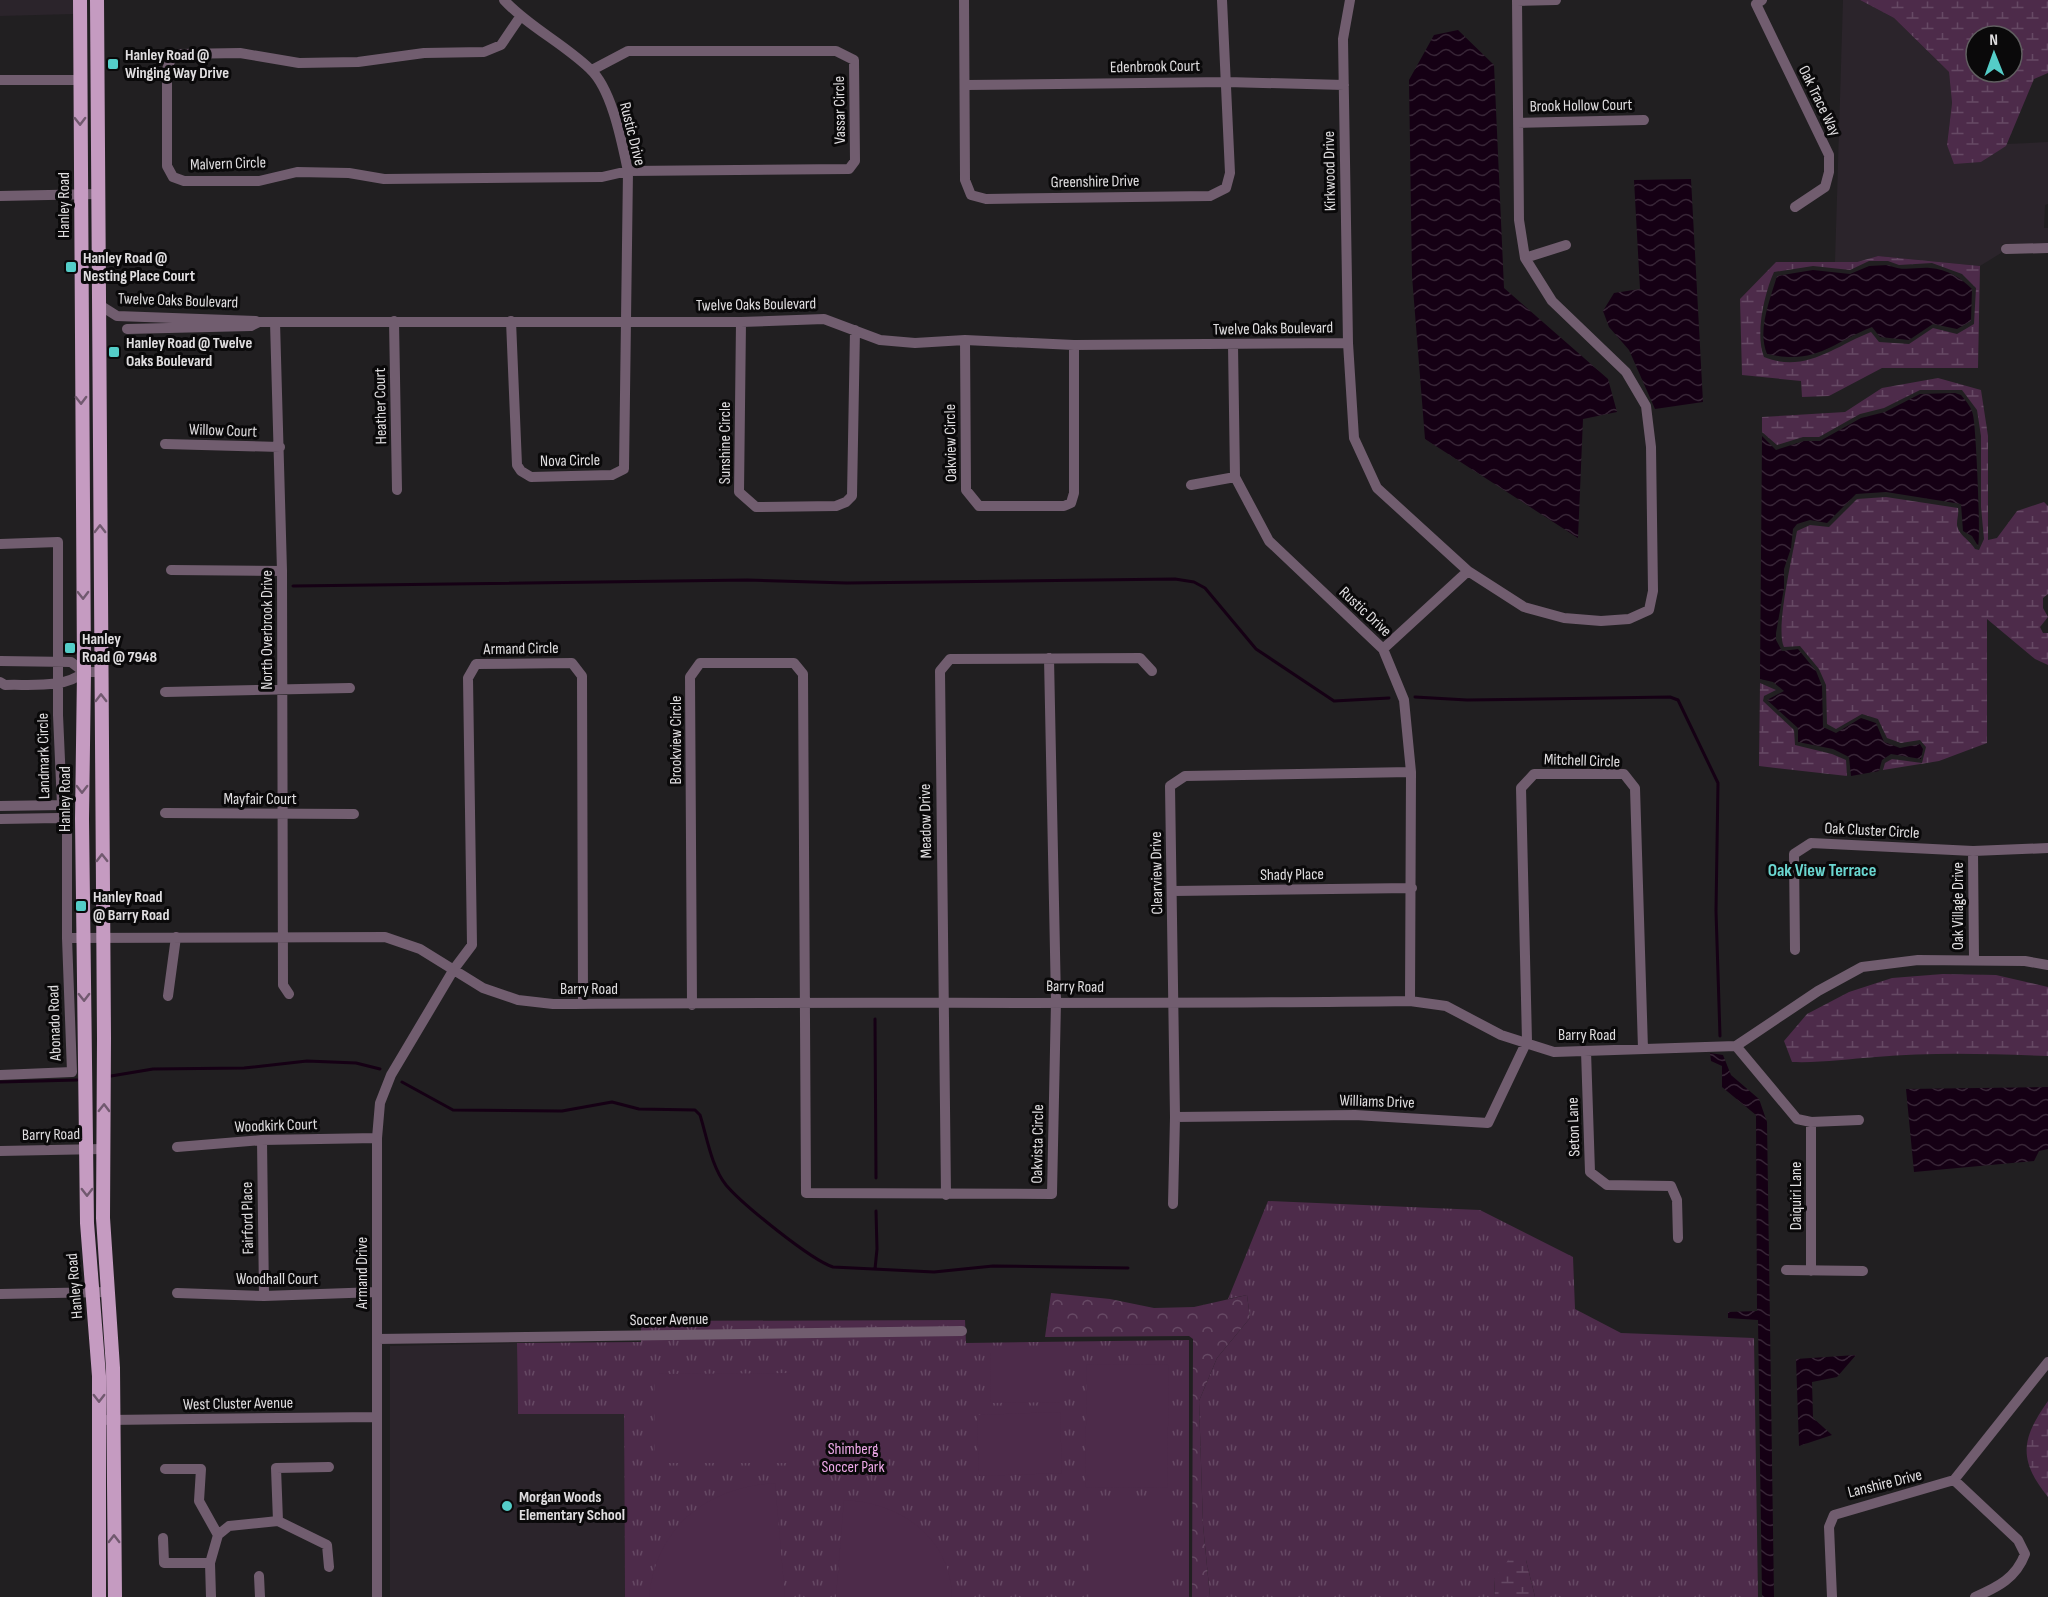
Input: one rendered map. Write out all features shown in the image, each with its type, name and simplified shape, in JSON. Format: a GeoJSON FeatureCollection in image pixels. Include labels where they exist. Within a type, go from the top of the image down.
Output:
{"type":"FeatureCollection","features":[{"type":"Feature","properties":{"kind":"main road","name":"Hanley Road"},"geometry":{"type":"LineString","coordinates":[[97,0],[103,938],[102,1149],[114,1420],[115,1597]]}},
{"type":"Feature","properties":{"kind":"main road","name":"Hanley Road"},"geometry":{"type":"LineString","coordinates":[[80,6],[80,312],[84,672],[81,819],[87,1223],[99,1420],[99,1597]]}},
{"type":"Feature","properties":{"kind":"main road"},"geometry":{"type":"LineString","coordinates":[[80,6],[96,21]]}},
{"type":"Feature","properties":{"kind":"main road"},"geometry":{"type":"LineString","coordinates":[[80,312],[90,322],[91,377],[99,389]]}},
{"type":"Feature","properties":{"kind":"street","name":"Rustic Drive"},"geometry":{"type":"LineString","coordinates":[[504,0],[520,18],[591,70],[609,101],[628,171],[627,322]]}},
{"type":"Feature","properties":{"kind":"street","name":"Greenshire Drive"},"geometry":{"type":"LineString","coordinates":[[964,0],[965,180],[971,195],[986,199],[1210,196],[1226,188],[1230,173],[1222,0]]}},
{"type":"Feature","properties":{"kind":"street","name":"Kirkwood Drive"},"geometry":{"type":"LineString","coordinates":[[1348,343],[1343,39],[1350,0]]}},
{"type":"Feature","properties":{"kind":"street"},"geometry":{"type":"LineString","coordinates":[[1517,1],[1556,0]]}},
{"type":"Feature","properties":{"kind":"street","name":"Oak Trace Way"},"geometry":{"type":"LineString","coordinates":[[1762,0],[1756,3],[1829,155],[1829,172],[1825,187],[1795,207]]}},
{"type":"Feature","properties":{"kind":"street","name":"Twelve Oaks Boulevard"},"geometry":{"type":"LineString","coordinates":[[98,304],[117,316],[251,319],[259,322],[741,322],[824,319],[880,340],[915,343],[965,340],[1074,345],[1348,343],[1354,438],[1377,488],[1468,571],[1524,607],[1564,618],[1601,621],[1629,619],[1649,610],[1653,591],[1651,447],[1646,406],[1626,372],[1552,301],[1525,258],[1519,220],[1517,1]]}},
{"type":"Feature","properties":{"kind":"street","name":"Malvern Circle"},"geometry":{"type":"LineString","coordinates":[[520,18],[501,45],[484,52],[424,53],[346,62],[299,63],[240,53],[180,54],[171,58],[166,69],[167,166],[173,177],[184,181],[259,180],[297,172],[350,172],[384,179],[602,177],[628,171]]}},
{"type":"Feature","properties":{"kind":"street","name":"Vassar Circle"},"geometry":{"type":"LineString","coordinates":[[591,70],[628,51],[836,51],[854,60],[855,160],[849,170],[628,171]]}},
{"type":"Feature","properties":{"kind":"street"},"geometry":{"type":"LineString","coordinates":[[0,80],[79,80]]}},
{"type":"Feature","properties":{"kind":"street","name":"Edenbrook Court"},"geometry":{"type":"LineString","coordinates":[[966,85],[1227,82],[1344,84]]}},
{"type":"Feature","properties":{"kind":"street","name":"Brook Hollow Court"},"geometry":{"type":"LineString","coordinates":[[1518,123],[1644,120]]}},
{"type":"Feature","properties":{"kind":"street"},"geometry":{"type":"LineString","coordinates":[[0,196],[97,194]]}},
{"type":"Feature","properties":{"kind":"street"},"geometry":{"type":"LineString","coordinates":[[1525,258],[1566,245]]}},
{"type":"Feature","properties":{"kind":"street"},"geometry":{"type":"LineString","coordinates":[[2006,249],[2048,248]]}},
{"type":"Feature","properties":{"kind":"street"},"geometry":{"type":"LineString","coordinates":[[149,316],[149,329]]}},
{"type":"Feature","properties":{"kind":"street","name":"Heather Court"},"geometry":{"type":"LineString","coordinates":[[394,321],[397,490]]}},
{"type":"Feature","properties":{"kind":"street","name":"Nova Circle"},"geometry":{"type":"LineString","coordinates":[[511,321],[517,465],[520,471],[531,477],[612,475],[624,470],[627,322]]}},
{"type":"Feature","properties":{"kind":"street","name":"Twelve Oaks Boulevard"},"geometry":{"type":"LineString","coordinates":[[127,329],[251,326],[259,322]]}},
{"type":"Feature","properties":{"kind":"street","name":"North Overbrook Drive"},"geometry":{"type":"LineString","coordinates":[[275,322],[282,571],[280,814],[282,937],[283,985],[289,994]]}},
{"type":"Feature","properties":{"kind":"street","name":"Sunshine Circle"},"geometry":{"type":"LineString","coordinates":[[741,322],[739,492],[756,507],[836,506],[846,502],[852,496],[855,330]]}},
{"type":"Feature","properties":{"kind":"street","name":"Oakview Circle"},"geometry":{"type":"LineString","coordinates":[[965,340],[966,490],[979,506],[1064,506],[1071,503],[1074,493],[1074,345]]}},
{"type":"Feature","properties":{"kind":"street","name":"Rustic Drive"},"geometry":{"type":"LineString","coordinates":[[1233,345],[1235,477],[1269,542],[1383,649],[1404,700],[1411,772],[1410,1000]]}},
{"type":"Feature","properties":{"kind":"street","name":"Willow Court"},"geometry":{"type":"LineString","coordinates":[[165,444],[280,447]]}},
{"type":"Feature","properties":{"kind":"street"},"geometry":{"type":"LineString","coordinates":[[1191,485],[1235,477]]}},
{"type":"Feature","properties":{"kind":"street","name":"Landmark Circle"},"geometry":{"type":"LineString","coordinates":[[0,544],[58,542],[62,805],[0,806]]}},
{"type":"Feature","properties":{"kind":"street"},"geometry":{"type":"LineString","coordinates":[[171,570],[282,571]]}},
{"type":"Feature","properties":{"kind":"street"},"geometry":{"type":"LineString","coordinates":[[1383,649],[1468,571]]}},
{"type":"Feature","properties":{"kind":"street","name":"Oakvista Circle"},"geometry":{"type":"LineString","coordinates":[[806,1002],[806,1192],[946,1195],[1052,1194],[1056,1001],[1049,658]]}},
{"type":"Feature","properties":{"kind":"street","name":"Meadow Drive"},"geometry":{"type":"LineString","coordinates":[[946,1195],[940,671],[950,659],[1140,658],[1152,671]]}},
{"type":"Feature","properties":{"kind":"street"},"geometry":{"type":"LineString","coordinates":[[0,661],[71,662],[84,672],[101,672]]}},
{"type":"Feature","properties":{"kind":"street","name":"Armand Circle"},"geometry":{"type":"LineString","coordinates":[[454,969],[472,945],[468,678],[476,664],[572,663],[582,676],[583,1003]]}},
{"type":"Feature","properties":{"kind":"street","name":"Brookview Circle"},"geometry":{"type":"LineString","coordinates":[[692,1005],[690,677],[700,663],[794,663],[803,674],[806,1002]]}},
{"type":"Feature","properties":{"kind":"street"},"geometry":{"type":"LineString","coordinates":[[0,682],[5,685],[59,682],[75,680],[84,672]]}},
{"type":"Feature","properties":{"kind":"street"},"geometry":{"type":"LineString","coordinates":[[165,692],[350,688]]}},
{"type":"Feature","properties":{"kind":"street","name":"Clearview Drive"},"geometry":{"type":"LineString","coordinates":[[1173,1204],[1175,1116],[1170,786],[1185,776],[1411,772]]}},
{"type":"Feature","properties":{"kind":"street","name":"Mitchell Circle"},"geometry":{"type":"LineString","coordinates":[[1527,1041],[1521,788],[1534,774],[1624,774],[1635,788],[1643,1049]]}},
{"type":"Feature","properties":{"kind":"street","name":"Mayfair Court"},"geometry":{"type":"LineString","coordinates":[[165,813],[354,814]]}},
{"type":"Feature","properties":{"kind":"street","name":"Abonado Road"},"geometry":{"type":"LineString","coordinates":[[0,819],[59,818],[68,830],[67,938],[72,1072],[0,1075]]}},
{"type":"Feature","properties":{"kind":"street","name":"Oak Cluster Circle"},"geometry":{"type":"LineString","coordinates":[[1795,950],[1794,854],[1811,843],[1973,851],[2048,848]]}},
{"type":"Feature","properties":{"kind":"street","name":"Oak Village Drive"},"geometry":{"type":"LineString","coordinates":[[1973,851],[1974,960]]}},
{"type":"Feature","properties":{"kind":"street","name":"Shady Place"},"geometry":{"type":"LineString","coordinates":[[1173,891],[1412,888]]}},
{"type":"Feature","properties":{"kind":"street"},"geometry":{"type":"LineString","coordinates":[[168,996],[176,936]]}},
{"type":"Feature","properties":{"kind":"street","name":"Barry Road"},"geometry":{"type":"LineString","coordinates":[[83,938],[385,937],[420,949],[483,988],[518,1000],[692,1005],[943,1001],[1172,1004],[1410,1000],[1446,1006],[1501,1035],[1527,1041],[1554,1052],[1736,1046]]}},
{"type":"Feature","properties":{"kind":"street"},"geometry":{"type":"LineString","coordinates":[[67,938],[83,938]]}},
{"type":"Feature","properties":{"kind":"street"},"geometry":{"type":"LineString","coordinates":[[1859,1120],[1811,1122],[1797,1119],[1736,1046],[1818,991],[1862,967],[1907,960],[2025,961],[2048,965]]}},
{"type":"Feature","properties":{"kind":"street","name":"Armand Drive"},"geometry":{"type":"LineString","coordinates":[[377,1597],[377,1138],[380,1103],[391,1075],[454,969]]}},
{"type":"Feature","properties":{"kind":"street","name":"Williams Drive"},"geometry":{"type":"LineString","coordinates":[[1175,1116],[1355,1115],[1488,1123],[1527,1041]]}},
{"type":"Feature","properties":{"kind":"street","name":"Seton Lane"},"geometry":{"type":"LineString","coordinates":[[1586,1051],[1590,1172],[1607,1185],[1671,1186],[1677,1200],[1678,1238]]}},
{"type":"Feature","properties":{"kind":"street","name":"Daiquiri Lane"},"geometry":{"type":"LineString","coordinates":[[1811,1122],[1811,1270]]}},
{"type":"Feature","properties":{"kind":"street","name":"Woodkirk Court"},"geometry":{"type":"LineString","coordinates":[[177,1147],[262,1140],[377,1138]]}},
{"type":"Feature","properties":{"kind":"street","name":"Fairford Place"},"geometry":{"type":"LineString","coordinates":[[262,1140],[264,1296]]}},
{"type":"Feature","properties":{"kind":"street","name":"Barry Road"},"geometry":{"type":"LineString","coordinates":[[0,1150],[102,1149]]}},
{"type":"Feature","properties":{"kind":"street"},"geometry":{"type":"LineString","coordinates":[[1786,1270],[1863,1271]]}},
{"type":"Feature","properties":{"kind":"street"},"geometry":{"type":"LineString","coordinates":[[0,1294],[107,1292]]}},
{"type":"Feature","properties":{"kind":"street","name":"Woodhall Court"},"geometry":{"type":"LineString","coordinates":[[177,1293],[264,1296],[377,1292]]}},
{"type":"Feature","properties":{"kind":"street","name":"Soccer Avenue"},"geometry":{"type":"LineString","coordinates":[[377,1339],[962,1331]]}},
{"type":"Feature","properties":{"kind":"street"},"geometry":{"type":"LineString","coordinates":[[1975,1597],[2012,1578],[2025,1554],[2018,1540],[1954,1480],[2048,1362]]}},
{"type":"Feature","properties":{"kind":"street","name":"West Cluster Avenue"},"geometry":{"type":"LineString","coordinates":[[99,1420],[377,1417]]}},
{"type":"Feature","properties":{"kind":"street"},"geometry":{"type":"LineString","coordinates":[[278,1521],[276,1468],[329,1467]]}},
{"type":"Feature","properties":{"kind":"street"},"geometry":{"type":"LineString","coordinates":[[165,1469],[201,1469],[199,1501],[218,1535]]}},
{"type":"Feature","properties":{"kind":"street","name":"Lanshire Drive"},"geometry":{"type":"LineString","coordinates":[[1832,1597],[1829,1527],[1834,1515],[1954,1480]]}},
{"type":"Feature","properties":{"kind":"street"},"geometry":{"type":"LineString","coordinates":[[211,1597],[210,1563],[218,1535],[229,1526],[278,1521],[327,1545],[329,1568]]}},
{"type":"Feature","properties":{"kind":"street"},"geometry":{"type":"LineString","coordinates":[[163,1538],[164,1563],[210,1563]]}},
{"type":"Feature","properties":{"kind":"street"},"geometry":{"type":"LineString","coordinates":[[259,1576],[260,1597]]}},
{"type":"Feature","properties":{"kind":"shaded area"},"geometry":{"type":"Polygon","coordinates":[[[0,0],[75,0],[74,14],[0,16],[0,0]]]}},
{"type":"Feature","properties":{"kind":"shaded area"},"geometry":{"type":"Polygon","coordinates":[[[1843,0],[1860,0],[1894,18],[1949,72],[1952,103],[1947,145],[1981,162],[2007,144],[2048,142],[2048,204],[2045,205],[2044,228],[2048,228],[2048,243],[2002,244],[2001,253],[1980,266],[1878,256],[1857,262],[1835,262],[1843,0]]]}},
{"type":"Feature","properties":{"kind":"shaded area","name":"Morgan Woods Elementary School"},"geometry":{"type":"Polygon","coordinates":[[[517,1343],[518,1414],[624,1414],[625,1597],[390,1597],[390,1346],[517,1343]]]}},
{"type":"Feature","properties":{"kind":"green space"},"geometry":{"type":"Polygon","coordinates":[[[1860,0],[2048,0],[2048,73],[2034,79],[2006,146],[1981,162],[1954,164],[1947,145],[1952,103],[1949,72],[1894,18],[1860,0]]]}},
{"type":"Feature","properties":{"kind":"green space"},"geometry":{"type":"Polygon","coordinates":[[[1878,256],[1980,266],[1978,368],[1882,368],[1829,396],[1802,397],[1801,381],[1742,375],[1740,299],[1776,262],[1857,262],[1878,256]],[[1869,261],[1850,270],[1813,266],[1774,272],[1762,314],[1760,338],[1764,357],[1793,362],[1806,360],[1871,332],[1879,342],[1909,344],[1933,328],[1957,334],[1974,324],[1976,288],[1962,274],[1932,263],[1899,265],[1888,261],[1869,261]]]}},
{"type":"Feature","properties":{"kind":"green space"},"geometry":{"type":"Polygon","coordinates":[[[1938,378],[1981,390],[1988,436],[1988,540],[1997,538],[2017,511],[2044,502],[2048,506],[2048,594],[2043,598],[2043,608],[2048,617],[2040,627],[2043,633],[2048,633],[2048,665],[2035,659],[1987,619],[1987,743],[1939,761],[1883,770],[1885,763],[1892,759],[1922,763],[1926,747],[1920,740],[1901,743],[1887,738],[1878,719],[1862,714],[1836,729],[1827,724],[1826,685],[1819,669],[1800,646],[1784,647],[1783,609],[1797,531],[1810,525],[1829,527],[1857,499],[1886,497],[1958,508],[1959,531],[1975,549],[1979,550],[1984,539],[1981,507],[1981,436],[1977,410],[1962,390],[1920,390],[1884,408],[1860,414],[1819,437],[1803,437],[1777,445],[1762,432],[1762,417],[1845,412],[1882,388],[1938,378]]]}},
{"type":"Feature","properties":{"kind":"green space"},"geometry":{"type":"Polygon","coordinates":[[[1760,683],[1776,690],[1764,696],[1763,701],[1794,730],[1795,745],[1832,754],[1846,760],[1847,776],[1759,766],[1760,683]]]}},
{"type":"Feature","properties":{"kind":"green space"},"geometry":{"type":"Polygon","coordinates":[[[1943,974],[1996,975],[2048,987],[2048,1056],[1919,1054],[1792,1062],[1784,1041],[1807,1014],[1849,992],[1892,978],[1943,974]]]}},
{"type":"Feature","properties":{"kind":"green space"},"geometry":{"type":"Polygon","coordinates":[[[1268,1201],[1480,1210],[1573,1257],[1575,1309],[1621,1333],[1754,1338],[1758,1597],[1535,1597],[1526,1560],[1494,1579],[1495,1597],[1210,1597],[1203,1525],[1199,1401],[1217,1358],[1250,1318],[1247,1295],[1228,1299],[1268,1201]]]}},
{"type":"Feature","properties":{"kind":"green space"},"geometry":{"type":"Polygon","coordinates":[[[1051,1293],[1110,1299],[1154,1308],[1194,1307],[1247,1295],[1250,1318],[1217,1358],[1199,1401],[1203,1525],[1210,1597],[1192,1597],[1193,1339],[1189,1336],[1045,1337],[1051,1293]]]}},
{"type":"Feature","properties":{"kind":"green space","name":"Shimberg Soccer Park"},"geometry":{"type":"Polygon","coordinates":[[[965,1320],[966,1343],[1189,1340],[1189,1597],[625,1597],[624,1414],[518,1414],[517,1343],[641,1342],[641,1321],[965,1320]]]}},
{"type":"Feature","properties":{"kind":"green space"},"geometry":{"type":"Polygon","coordinates":[[[990,1353],[1062,1353],[1062,1402],[991,1403],[990,1353]]]}},
{"type":"Feature","properties":{"kind":"green space"},"geometry":{"type":"Polygon","coordinates":[[[1087,1364],[1169,1365],[1167,1488],[1085,1487],[1087,1364]]]}},
{"type":"Feature","properties":{"kind":"green space"},"geometry":{"type":"Polygon","coordinates":[[[794,1373],[794,1463],[655,1463],[655,1374],[794,1373]]]}},
{"type":"Feature","properties":{"kind":"green space"},"geometry":{"type":"Polygon","coordinates":[[[2048,1401],[2048,1497],[2032,1472],[2027,1449],[2032,1427],[2048,1401]]]}},
{"type":"Feature","properties":{"kind":"green space"},"geometry":{"type":"Polygon","coordinates":[[[1060,1412],[1062,1473],[979,1476],[977,1415],[1060,1412]]]}},
{"type":"Feature","properties":{"kind":"green space"},"geometry":{"type":"Polygon","coordinates":[[[775,1483],[785,1597],[649,1597],[654,1572],[662,1550],[674,1531],[689,1515],[728,1493],[750,1486],[775,1483]]]}},
{"type":"Feature","properties":{"kind":"green space"},"geometry":{"type":"Polygon","coordinates":[[[1090,1498],[1171,1498],[1171,1597],[1090,1597],[1090,1498]]]}},
{"type":"Feature","properties":{"kind":"green space"},"geometry":{"type":"Polygon","coordinates":[[[844,1500],[864,1502],[884,1508],[918,1527],[932,1540],[942,1557],[949,1576],[952,1597],[836,1597],[844,1500]]]}},
{"type":"Feature","properties":{"kind":"green space"},"geometry":{"type":"Polygon","coordinates":[[[1512,1555],[1526,1560],[1535,1597],[1495,1597],[1494,1579],[1512,1555]]]}},
{"type":"Feature","properties":{"kind":"water"},"geometry":{"type":"Polygon","coordinates":[[[1458,30],[1494,65],[1504,288],[1608,379],[1617,412],[1583,419],[1578,538],[1425,439],[1412,276],[1409,80],[1434,35],[1458,30]]]}},
{"type":"Feature","properties":{"kind":"water"},"geometry":{"type":"Polygon","coordinates":[[[1691,179],[1703,402],[1655,409],[1629,350],[1609,327],[1603,311],[1614,293],[1640,289],[1634,180],[1691,179]]]}},
{"type":"Feature","properties":{"kind":"water"},"geometry":{"type":"Polygon","coordinates":[[[1888,265],[1904,269],[1936,269],[1958,278],[1972,289],[1971,321],[1957,329],[1933,324],[1909,340],[1880,337],[1872,327],[1811,355],[1784,357],[1767,354],[1764,345],[1764,325],[1777,276],[1813,270],[1850,274],[1869,266],[1888,265]]]}},
{"type":"Feature","properties":{"kind":"water"},"geometry":{"type":"Polygon","coordinates":[[[1955,393],[1963,397],[1973,415],[1978,482],[1978,546],[1972,536],[1963,531],[1961,504],[1886,492],[1856,494],[1827,523],[1810,520],[1797,524],[1793,529],[1791,548],[1784,569],[1784,588],[1776,640],[1782,651],[1798,649],[1816,671],[1822,686],[1823,727],[1836,733],[1861,718],[1876,723],[1884,742],[1900,748],[1920,744],[1923,749],[1921,759],[1891,754],[1882,760],[1879,771],[1851,776],[1849,757],[1833,749],[1798,742],[1798,728],[1767,700],[1784,691],[1773,682],[1760,679],[1762,436],[1776,450],[1804,441],[1820,441],[1861,418],[1885,412],[1920,394],[1955,393]]]}},
{"type":"Feature","properties":{"kind":"water"},"geometry":{"type":"Polygon","coordinates":[[[1710,1053],[1723,1055],[1731,1075],[1759,1099],[1767,1122],[1774,1597],[1762,1597],[1758,1320],[1728,1318],[1728,1312],[1757,1311],[1756,1115],[1722,1087],[1722,1066],[1711,1061],[1710,1053]]]}},
{"type":"Feature","properties":{"kind":"water"},"geometry":{"type":"Polygon","coordinates":[[[2048,1087],[2048,1149],[2039,1151],[2034,1161],[1914,1172],[1906,1089],[2048,1087]]]}},
{"type":"Feature","properties":{"kind":"water"},"geometry":{"type":"Polygon","coordinates":[[[1856,1355],[1837,1377],[1812,1382],[1813,1418],[1832,1435],[1799,1446],[1796,1359],[1856,1355]]]}},
{"type":"Feature","properties":{"kind":"waterway"},"geometry":{"type":"LineString","coordinates":[[293,586],[747,580],[847,583],[1175,579],[1194,582],[1205,588],[1256,649],[1334,701],[1389,698]]}},
{"type":"Feature","properties":{"kind":"waterway"},"geometry":{"type":"LineString","coordinates":[[1415,697],[1467,700],[1670,697],[1678,700],[1718,783],[1716,911],[1720,1036]]}},
{"type":"Feature","properties":{"kind":"waterway"},"geometry":{"type":"LineString","coordinates":[[875,1019],[876,1178]]}},
{"type":"Feature","properties":{"kind":"waterway"},"geometry":{"type":"LineString","coordinates":[[111,1076],[153,1069],[244,1068],[307,1061],[356,1063],[380,1069]]}},
{"type":"Feature","properties":{"kind":"waterway"},"geometry":{"type":"LineString","coordinates":[[0,1082],[77,1080]]}},
{"type":"Feature","properties":{"kind":"waterway"},"geometry":{"type":"LineString","coordinates":[[402,1082],[453,1110],[562,1111],[612,1102],[639,1109],[695,1110],[700,1115],[713,1160],[726,1185],[777,1230],[809,1254],[833,1267],[934,1272],[993,1266],[1128,1268]]}},
{"type":"Feature","properties":{"kind":"waterway"},"geometry":{"type":"LineString","coordinates":[[875,1269],[876,1211]]}},
{"type":"Feature","properties":{"kind":"place","name":"Hanley Road @ Winging Way Drive"},"geometry":{"type":"Point","coordinates":[113,64]}},
{"type":"Feature","properties":{"kind":"place","name":"Hanley Road @ Nesting Place Court"},"geometry":{"type":"Point","coordinates":[71,267]}},
{"type":"Feature","properties":{"kind":"place","name":"Hanley Road @ Twelve Oaks Boulevard"},"geometry":{"type":"Point","coordinates":[114,352]}},
{"type":"Feature","properties":{"kind":"place","name":"Hanley Road @ 7948"},"geometry":{"type":"Point","coordinates":[70,648]}},
{"type":"Feature","properties":{"kind":"place","name":"Hanley Road @ Barry Road"},"geometry":{"type":"Point","coordinates":[81,906]}},
{"type":"Feature","properties":{"kind":"place","name":"Morgan Woods Elementary School"},"geometry":{"type":"Point","coordinates":[507,1506]}},
{"type":"Feature","properties":{"kind":"district","name":"Oak View Terrace"},"geometry":{"type":"Point","coordinates":[1822,870]}}]}
